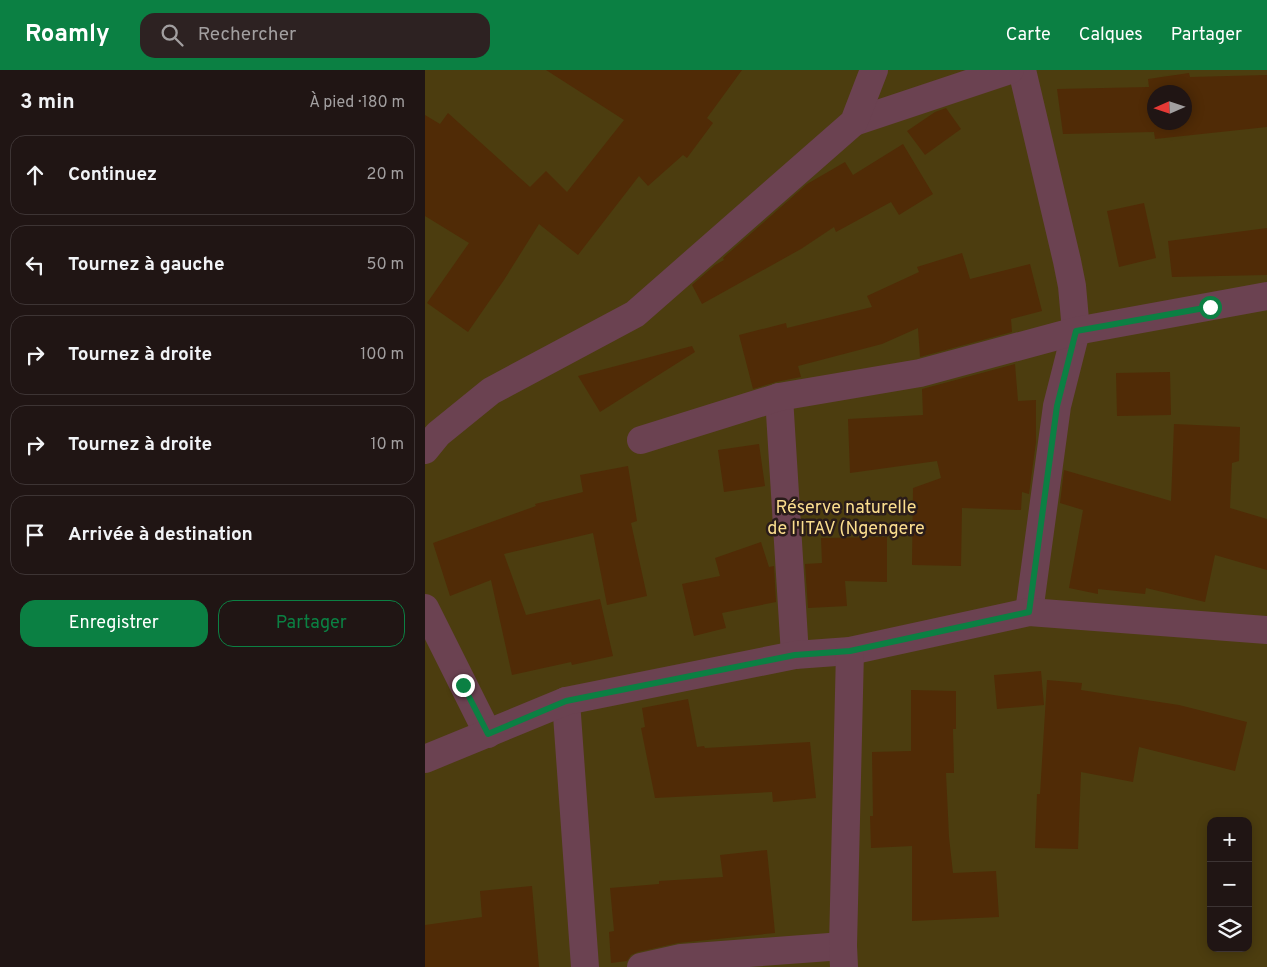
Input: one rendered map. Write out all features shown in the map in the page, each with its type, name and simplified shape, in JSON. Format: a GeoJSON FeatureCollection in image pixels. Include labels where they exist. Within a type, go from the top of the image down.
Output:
{"type":"FeatureCollection","features":[{"type":"Feature","properties":{"kind":"street"},"geometry":{"type":"LineString","coordinates":[[854,122],[874,70]]}},
{"type":"Feature","properties":{"kind":"street"},"geometry":{"type":"LineString","coordinates":[[425,450],[438,434],[491,391],[635,314],[854,122],[1010,70]]}},
{"type":"Feature","properties":{"kind":"street"},"geometry":{"type":"LineString","coordinates":[[1022,70],[1069,269],[1076,331],[1057,406],[1029,612]]}},
{"type":"Feature","properties":{"kind":"street"},"geometry":{"type":"LineString","coordinates":[[641,440],[779,397],[920,373],[1076,331],[1267,296]]}},
{"type":"Feature","properties":{"kind":"street"},"geometry":{"type":"LineString","coordinates":[[779,397],[795,655]]}},
{"type":"Feature","properties":{"kind":"street"},"geometry":{"type":"LineString","coordinates":[[425,608],[488,734]]}},
{"type":"Feature","properties":{"kind":"street"},"geometry":{"type":"LineString","coordinates":[[425,759],[566,701],[795,655],[850,651],[1029,612],[1267,630]]}},
{"type":"Feature","properties":{"kind":"street"},"geometry":{"type":"LineString","coordinates":[[641,967],[681,958],[843,957],[850,651]]}},
{"type":"Feature","properties":{"kind":"street"},"geometry":{"type":"LineString","coordinates":[[566,701],[585,967]]}},
{"type":"Feature","properties":{"kind":"green space","name":"Réserve naturelle de l'ITAV (Ngengere"},"geometry":{"type":"Polygon","coordinates":[[[425,70],[1267,70],[1267,967],[425,967],[425,70]]]}},
{"type":"Feature","properties":{"kind":"building"},"geometry":{"type":"Polygon","coordinates":[[[546,70],[742,70],[707,118],[713,123],[687,158],[683,155],[648,186],[639,176],[578,255],[539,224],[504,280],[468,332],[427,303],[469,243],[425,216],[425,115],[440,124],[448,113],[530,187],[546,171],[567,192],[624,120],[546,70]]]}},
{"type":"Feature","properties":{"kind":"building"},"geometry":{"type":"Polygon","coordinates":[[[1189,73],[1190,77],[1267,75],[1267,127],[1155,139],[1154,132],[1063,134],[1057,89],[1147,87],[1147,130],[1192,130],[1192,85],[1149,85],[1148,79],[1189,73]]]}},
{"type":"Feature","properties":{"kind":"building"},"geometry":{"type":"Polygon","coordinates":[[[946,108],[961,129],[925,155],[907,131],[935,112],[946,108]]]}},
{"type":"Feature","properties":{"kind":"building"},"geometry":{"type":"Polygon","coordinates":[[[903,144],[933,194],[899,215],[891,202],[836,232],[834,227],[801,249],[702,304],[692,285],[715,265],[724,260],[723,258],[807,184],[845,162],[853,175],[903,144]]]}},
{"type":"Feature","properties":{"kind":"building"},"geometry":{"type":"Polygon","coordinates":[[[1144,203],[1156,258],[1119,267],[1107,211],[1144,203]]]}},
{"type":"Feature","properties":{"kind":"building"},"geometry":{"type":"Polygon","coordinates":[[[1267,228],[1267,275],[1172,277],[1168,241],[1267,228]]]}},
{"type":"Feature","properties":{"kind":"building"},"geometry":{"type":"Polygon","coordinates":[[[962,253],[970,279],[1030,264],[1042,311],[1011,319],[1012,332],[920,357],[918,328],[882,344],[798,366],[801,377],[753,389],[739,335],[786,323],[787,328],[872,307],[867,296],[919,272],[917,267],[962,253]]]}},
{"type":"Feature","properties":{"kind":"building"},"geometry":{"type":"Polygon","coordinates":[[[692,346],[695,352],[600,412],[578,376],[692,346]]]}},
{"type":"Feature","properties":{"kind":"building"},"geometry":{"type":"Polygon","coordinates":[[[1015,364],[1018,401],[1036,400],[1036,442],[1029,494],[1022,492],[1021,510],[962,508],[961,566],[912,565],[913,488],[941,478],[937,461],[850,473],[848,419],[923,415],[922,389],[1015,364]]]}},
{"type":"Feature","properties":{"kind":"building"},"geometry":{"type":"Polygon","coordinates":[[[1170,372],[1171,415],[1117,416],[1116,373],[1170,372]]]}},
{"type":"Feature","properties":{"kind":"building"},"geometry":{"type":"Polygon","coordinates":[[[1174,424],[1240,427],[1239,461],[1232,463],[1230,508],[1267,519],[1267,570],[1215,555],[1205,602],[1146,588],[1145,594],[1098,589],[1098,594],[1069,588],[1083,510],[1060,503],[1064,470],[1171,501],[1174,424]]]}},
{"type":"Feature","properties":{"kind":"building"},"geometry":{"type":"Polygon","coordinates":[[[759,444],[765,486],[724,492],[718,450],[759,444]]]}},
{"type":"Feature","properties":{"kind":"building"},"geometry":{"type":"Polygon","coordinates":[[[628,466],[637,521],[631,523],[647,596],[607,605],[593,533],[504,554],[526,615],[600,599],[613,656],[572,665],[571,662],[512,675],[491,580],[450,596],[433,543],[536,506],[535,504],[583,492],[580,475],[628,466]]]}},
{"type":"Feature","properties":{"kind":"building"},"geometry":{"type":"Polygon","coordinates":[[[887,537],[887,582],[845,581],[847,606],[808,608],[805,564],[822,563],[821,538],[887,537]]]}},
{"type":"Feature","properties":{"kind":"building"},"geometry":{"type":"Polygon","coordinates":[[[761,542],[769,567],[774,566],[776,602],[722,613],[726,628],[694,636],[682,584],[720,576],[715,558],[761,542]]]}},
{"type":"Feature","properties":{"kind":"building"},"geometry":{"type":"Polygon","coordinates":[[[1041,671],[1044,705],[997,709],[994,675],[1041,671]]]}},
{"type":"Feature","properties":{"kind":"building"},"geometry":{"type":"Polygon","coordinates":[[[1047,680],[1082,683],[1081,690],[1179,705],[1247,722],[1235,771],[1139,747],[1133,782],[1081,772],[1078,849],[1035,848],[1037,794],[1040,794],[1047,680]]]}},
{"type":"Feature","properties":{"kind":"building"},"geometry":{"type":"Polygon","coordinates":[[[911,690],[956,691],[956,729],[953,729],[954,773],[946,773],[953,873],[996,871],[999,917],[912,921],[912,846],[871,848],[870,816],[873,816],[872,752],[911,751],[911,690]]]}},
{"type":"Feature","properties":{"kind":"building"},"geometry":{"type":"Polygon","coordinates":[[[688,699],[697,747],[810,742],[816,798],[773,802],[772,792],[655,798],[641,728],[645,727],[642,708],[688,699]]]}},
{"type":"Feature","properties":{"kind":"building"},"geometry":{"type":"Polygon","coordinates":[[[767,850],[775,933],[678,943],[638,952],[631,955],[627,961],[611,963],[609,932],[614,931],[610,888],[659,884],[659,881],[723,877],[720,855],[767,850]]]}},
{"type":"Feature","properties":{"kind":"building"},"geometry":{"type":"Polygon","coordinates":[[[532,886],[539,967],[425,967],[425,925],[482,917],[480,891],[532,886]]]}},
{"type":"Feature","properties":{"kind":"route"},"geometry":{"type":"LineString","coordinates":[[463,685],[488,734],[566,701],[795,655],[850,651],[1029,612],[1057,406],[1076,331],[1210,307]]}}]}
